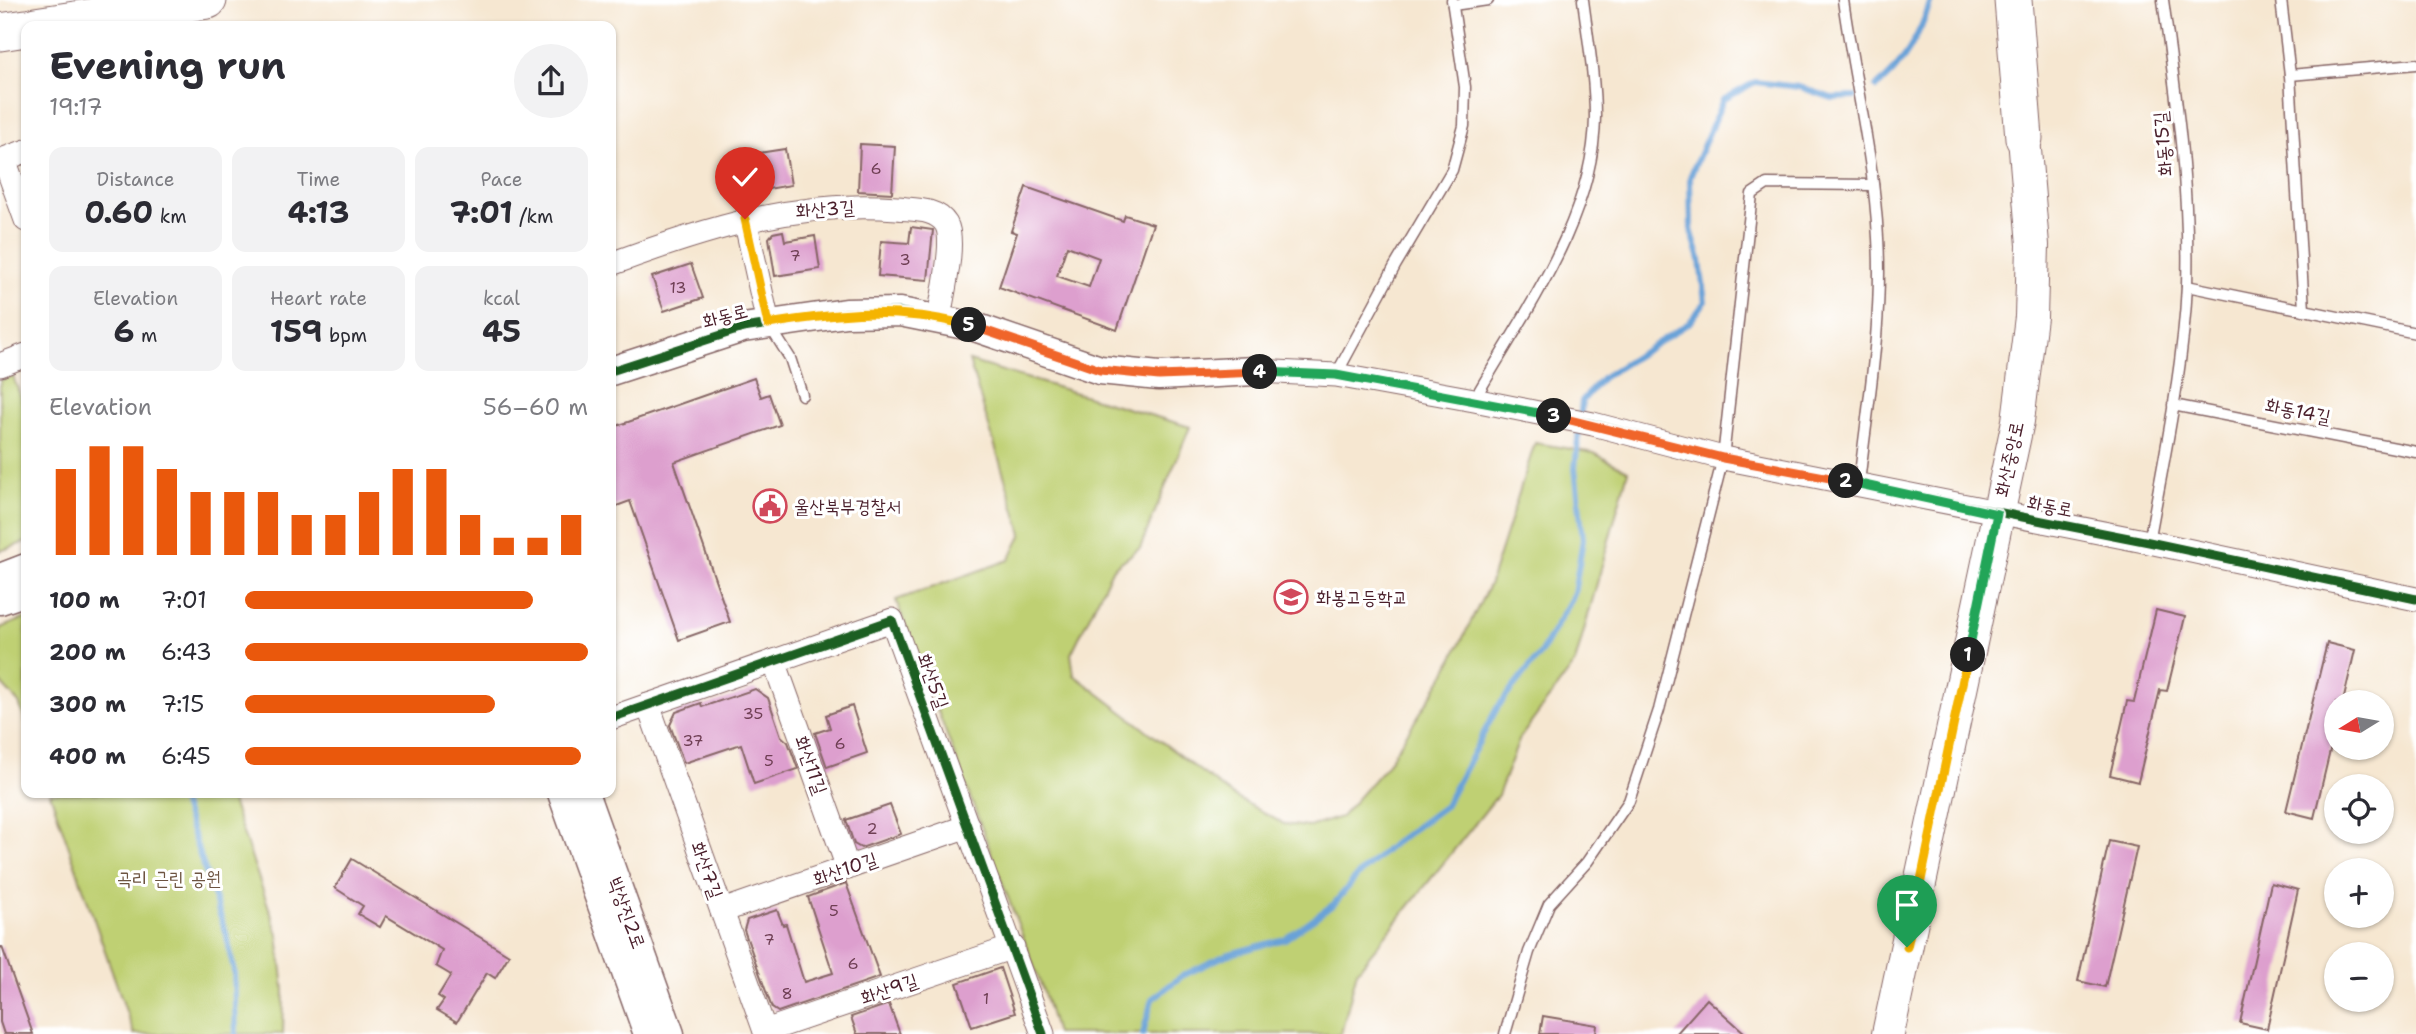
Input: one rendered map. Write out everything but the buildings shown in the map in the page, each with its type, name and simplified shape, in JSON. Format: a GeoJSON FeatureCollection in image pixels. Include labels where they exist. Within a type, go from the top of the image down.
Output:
{"type":"FeatureCollection","features":[{"type":"Feature","properties":{"kind":"highway"},"geometry":{"type":"LineString","coordinates":[[68,21],[208,0]]}},
{"type":"Feature","properties":{"kind":"highway","name":"화산중앙로"},"geometry":{"type":"LineString","coordinates":[[2013,1],[2024,138]]}},
{"type":"Feature","properties":{"kind":"highway"},"geometry":{"type":"LineString","coordinates":[[0,32],[21,28]]}},
{"type":"Feature","properties":{"kind":"main road","name":"화산중앙로"},"geometry":{"type":"LineString","coordinates":[[1888,1034],[2018,421],[2031,317],[2033,245],[2024,138]]}},
{"type":"Feature","properties":{"kind":"street"},"geometry":{"type":"LineString","coordinates":[[21,153],[4,159],[21,206]]}},
{"type":"Feature","properties":{"kind":"street","name":"화산3길"},"geometry":{"type":"LineString","coordinates":[[616,262],[745,219],[798,209],[841,206],[930,211],[944,220],[951,233],[939,318]]}},
{"type":"Feature","properties":{"kind":"street"},"geometry":{"type":"LineString","coordinates":[[745,219],[768,324]]}},
{"type":"Feature","properties":{"kind":"street","name":"화동로"},"geometry":{"type":"LineString","coordinates":[[616,369],[712,337],[768,324],[846,313],[900,312],[939,318],[987,331],[1100,370],[1159,376],[1255,371],[1336,375],[1474,400],[1593,424],[1723,458],[1859,483],[1997,514],[2148,542],[2416,599]]}},
{"type":"Feature","properties":{"kind":"street"},"geometry":{"type":"LineString","coordinates":[[0,365],[21,357]]}},
{"type":"Feature","properties":{"kind":"street"},"geometry":{"type":"LineString","coordinates":[[0,600],[17,577]]}},
{"type":"Feature","properties":{"kind":"street","name":"화산5길"},"geometry":{"type":"LineString","coordinates":[[616,716],[892,620],[1043,1034]]}},
{"type":"Feature","properties":{"kind":"street","name":"화산11길"},"geometry":{"type":"LineString","coordinates":[[774,661],[848,868]]}},
{"type":"Feature","properties":{"kind":"street","name":"화산7길"},"geometry":{"type":"LineString","coordinates":[[648,705],[765,1033]]}},
{"type":"Feature","properties":{"kind":"street","name":"박상진2로"},"geometry":{"type":"LineString","coordinates":[[564,798],[648,1034]]}},
{"type":"Feature","properties":{"kind":"street","name":"박상진2로"},"geometry":{"type":"LineString","coordinates":[[586,798],[670,1034]]}},
{"type":"Feature","properties":{"kind":"street","name":"화산10길"},"geometry":{"type":"LineString","coordinates":[[722,911],[968,826]]}},
{"type":"Feature","properties":{"kind":"street","name":"화산9길"},"geometry":{"type":"LineString","coordinates":[[765,1033],[1013,947]]}},
{"type":"Feature","properties":{"kind":"lane"},"geometry":{"type":"LineString","coordinates":[[1336,375],[1395,266],[1452,170],[1464,126],[1465,88],[1453,3],[1488,0]]}},
{"type":"Feature","properties":{"kind":"lane"},"geometry":{"type":"LineString","coordinates":[[1474,400],[1540,285],[1570,225],[1590,163],[1595,118],[1583,0]]}},
{"type":"Feature","properties":{"kind":"lane"},"geometry":{"type":"LineString","coordinates":[[1843,0],[1873,185],[1878,239],[1877,322],[1859,483]]}},
{"type":"Feature","properties":{"kind":"lane","name":"화동15길"},"geometry":{"type":"LineString","coordinates":[[2148,542],[2173,405],[2187,286],[2183,154],[2163,0]]}},
{"type":"Feature","properties":{"kind":"lane"},"geometry":{"type":"LineString","coordinates":[[2281,0],[2290,75],[2304,310]]}},
{"type":"Feature","properties":{"kind":"lane"},"geometry":{"type":"LineString","coordinates":[[2290,75],[2416,64]]}},
{"type":"Feature","properties":{"kind":"lane"},"geometry":{"type":"LineString","coordinates":[[1505,1034],[1529,953],[1549,904],[1587,862],[1629,801],[1659,710],[1723,458],[1752,194],[1767,184],[1873,185]]}},
{"type":"Feature","properties":{"kind":"lane"},"geometry":{"type":"LineString","coordinates":[[2187,286],[2416,333]]}},
{"type":"Feature","properties":{"kind":"lane"},"geometry":{"type":"LineString","coordinates":[[768,324],[790,358],[802,395]]}},
{"type":"Feature","properties":{"kind":"lane","name":"화동14길"},"geometry":{"type":"LineString","coordinates":[[2173,405],[2416,452]]}},
{"type":"Feature","properties":{"kind":"green space"},"geometry":{"type":"Polygon","coordinates":[[[969,361],[1190,427],[1140,548],[1113,568],[1071,654],[1074,675],[1233,796],[1284,824],[1309,827],[1341,817],[1386,766],[1444,676],[1490,583],[1535,443],[1594,453],[1628,471],[1575,663],[1520,738],[1498,795],[1357,971],[1341,1034],[1056,1034],[1045,996],[896,600],[1009,560],[1022,534],[969,361]]]}},
{"type":"Feature","properties":{"kind":"green space"},"geometry":{"type":"Polygon","coordinates":[[[13,376],[21,398],[21,544],[0,551],[0,380],[13,376]]]}},
{"type":"Feature","properties":{"kind":"green space"},"geometry":{"type":"Polygon","coordinates":[[[21,620],[21,709],[19,703],[0,682],[0,628],[21,620]]]}},
{"type":"Feature","properties":{"kind":"green space","name":"곡리 근린 공원"},"geometry":{"type":"Polygon","coordinates":[[[52,798],[231,798],[278,934],[284,990],[283,1034],[134,1034],[52,798]]]}},
{"type":"Feature","properties":{"kind":"waterway"},"geometry":{"type":"LineString","coordinates":[[1876,87],[1903,60],[1931,0]]}},
{"type":"Feature","properties":{"kind":"waterway"},"geometry":{"type":"LineString","coordinates":[[1143,1034],[1152,999],[1182,976],[1226,955],[1285,939],[1334,904],[1358,875],[1394,843],[1445,806],[1497,708],[1540,654],[1574,594],[1583,539],[1575,468],[1582,401],[1602,378],[1689,323],[1705,302],[1700,260],[1691,229],[1690,177],[1723,100],[1755,82],[1799,87],[1832,98],[1855,97]]}},
{"type":"Feature","properties":{"kind":"waterway"},"geometry":{"type":"LineString","coordinates":[[181,798],[226,933],[234,971],[236,1034]]}},
{"type":"Feature","properties":{"kind":"cycle path"},"geometry":{"type":"LineString","coordinates":[[616,369],[743,328],[846,313],[900,312],[975,327],[1100,370],[1159,376],[1255,371],[1336,375],[1593,424],[1723,458],[2149,542],[2416,599]]}},
{"type":"Feature","properties":{"kind":"cycle path"},"geometry":{"type":"LineString","coordinates":[[616,716],[892,620],[1043,1034]]}},
{"type":"Feature","properties":{"kind":"place","name":"울산북부경찰서"},"geometry":{"type":"Point","coordinates":[770,506]}},
{"type":"Feature","properties":{"kind":"place","name":"화봉고등학교"},"geometry":{"type":"Point","coordinates":[1291,597]}},
{"type":"Feature","properties":{"kind":"route"},"geometry":{"type":"LineString","coordinates":[[745,219],[768,324],[846,313],[900,312],[975,327],[1100,370],[1127,374],[1159,376],[1255,371],[1336,375],[1593,424],[1723,458],[1859,483],[1997,514],[1907,947]]}}]}
